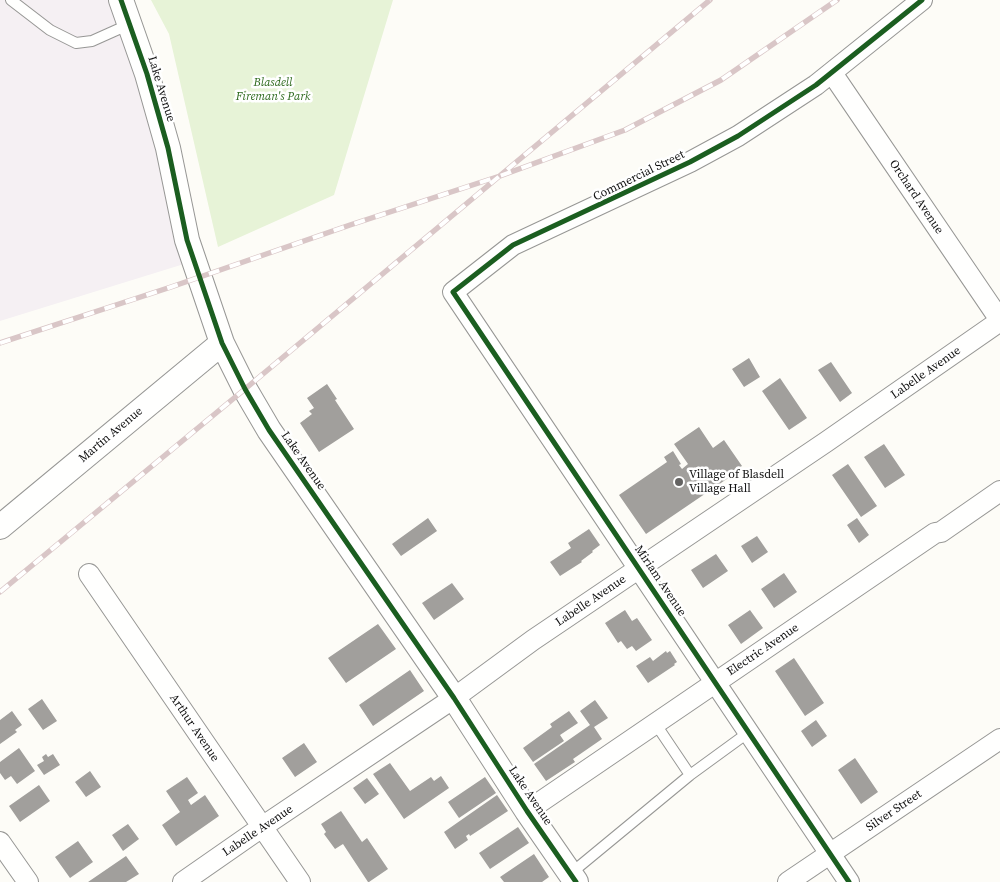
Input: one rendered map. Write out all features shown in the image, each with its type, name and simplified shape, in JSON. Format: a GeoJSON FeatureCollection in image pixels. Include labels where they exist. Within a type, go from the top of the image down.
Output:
{"type":"FeatureCollection","features":[{"type":"Feature","properties":{"kind":"street","name":"Lake Avenue"},"geometry":{"type":"LineString","coordinates":[[122,0],[147,74],[168,148],[187,240],[222,343],[245,389],[269,430],[454,698],[573,878]]}},
{"type":"Feature","properties":{"kind":"street","name":"Commercial Street"},"geometry":{"type":"LineString","coordinates":[[453,292],[513,246],[682,166],[738,136],[832,74],[922,0]]}},
{"type":"Feature","properties":{"kind":"street","name":"Orchard Avenue"},"geometry":{"type":"LineString","coordinates":[[832,74],[1000,320]]}},
{"type":"Feature","properties":{"kind":"street","name":"Miriam Avenue"},"geometry":{"type":"LineString","coordinates":[[453,292],[850,882]]}},
{"type":"Feature","properties":{"kind":"street","name":"Labelle Avenue"},"geometry":{"type":"LineString","coordinates":[[183,882],[454,698],[533,640],[826,442],[1000,320]]}},
{"type":"Feature","properties":{"kind":"street","name":"Martin Avenue"},"geometry":{"type":"LineString","coordinates":[[0,528],[222,343]]}},
{"type":"Feature","properties":{"kind":"street","name":"Electric Avenue"},"geometry":{"type":"LineString","coordinates":[[527,811],[1000,491]]}},
{"type":"Feature","properties":{"kind":"street","name":"Arthur Avenue"},"geometry":{"type":"LineString","coordinates":[[88,574],[300,882]]}},
{"type":"Feature","properties":{"kind":"street","name":"Silver Street"},"geometry":{"type":"LineString","coordinates":[[788,882],[1000,739]]}},
{"type":"Feature","properties":{"kind":"street"},"geometry":{"type":"LineString","coordinates":[[0,842],[28,882]]}},
{"type":"Feature","properties":{"kind":"lane"},"geometry":{"type":"LineString","coordinates":[[11,0],[50,30],[76,43],[92,41],[130,24]]}},
{"type":"Feature","properties":{"kind":"lane"},"geometry":{"type":"LineString","coordinates":[[655,724],[690,774]]}},
{"type":"Feature","properties":{"kind":"lane"},"geometry":{"type":"LineString","coordinates":[[573,878],[690,774],[749,732]]}},
{"type":"Feature","properties":{"kind":"shaded area"},"geometry":{"type":"Polygon","coordinates":[[[0,0],[116,0],[147,94],[184,264],[0,321],[0,0]]]}},
{"type":"Feature","properties":{"kind":"green space","name":"Blasdell Fireman's Park"},"geometry":{"type":"Polygon","coordinates":[[[151,0],[393,0],[334,195],[218,247],[169,34],[151,0]]]}},
{"type":"Feature","properties":{"kind":"building"},"geometry":{"type":"Polygon","coordinates":[[[749,358],[760,377],[744,387],[732,369],[749,358]]]}},
{"type":"Feature","properties":{"kind":"building"},"geometry":{"type":"Polygon","coordinates":[[[831,362],[852,393],[840,402],[818,370],[831,362]]]}},
{"type":"Feature","properties":{"kind":"building"},"geometry":{"type":"Polygon","coordinates":[[[780,378],[807,418],[789,430],[762,391],[780,378]]]}},
{"type":"Feature","properties":{"kind":"building"},"geometry":{"type":"Polygon","coordinates":[[[327,384],[354,429],[319,452],[300,423],[312,414],[309,411],[314,408],[307,398],[327,384]]]}},
{"type":"Feature","properties":{"kind":"building","name":"Village of Blasdell Village Hall"},"geometry":{"type":"Polygon","coordinates":[[[699,427],[713,448],[724,440],[742,466],[738,468],[740,470],[646,534],[619,495],[667,462],[664,457],[673,451],[682,469],[688,464],[674,444],[699,427]]]}},
{"type":"Feature","properties":{"kind":"building"},"geometry":{"type":"Polygon","coordinates":[[[884,444],[905,475],[885,488],[864,457],[884,444]]]}},
{"type":"Feature","properties":{"kind":"building"},"geometry":{"type":"Polygon","coordinates":[[[848,464],[877,506],[861,517],[832,475],[848,464]]]}},
{"type":"Feature","properties":{"kind":"building"},"geometry":{"type":"Polygon","coordinates":[[[428,518],[437,531],[401,556],[392,544],[428,518]]]}},
{"type":"Feature","properties":{"kind":"building"},"geometry":{"type":"Polygon","coordinates":[[[857,518],[869,535],[859,543],[847,525],[857,518]]]}},
{"type":"Feature","properties":{"kind":"building"},"geometry":{"type":"Polygon","coordinates":[[[589,529],[600,545],[582,562],[560,576],[550,562],[571,548],[568,543],[589,529]]]}},
{"type":"Feature","properties":{"kind":"building"},"geometry":{"type":"Polygon","coordinates":[[[757,536],[768,552],[752,563],[741,546],[757,536]]]}},
{"type":"Feature","properties":{"kind":"building"},"geometry":{"type":"Polygon","coordinates":[[[716,554],[728,571],[703,588],[691,570],[716,554]]]}},
{"type":"Feature","properties":{"kind":"building"},"geometry":{"type":"Polygon","coordinates":[[[784,573],[797,592],[774,608],[761,589],[784,573]]]}},
{"type":"Feature","properties":{"kind":"building"},"geometry":{"type":"Polygon","coordinates":[[[452,583],[464,599],[434,620],[422,603],[452,583]]]}},
{"type":"Feature","properties":{"kind":"building"},"geometry":{"type":"Polygon","coordinates":[[[625,610],[632,621],[637,618],[652,640],[636,651],[632,646],[627,649],[621,641],[618,643],[605,623],[625,610]]]}},
{"type":"Feature","properties":{"kind":"building"},"geometry":{"type":"Polygon","coordinates":[[[750,610],[763,628],[741,644],[728,625],[750,610]]]}},
{"type":"Feature","properties":{"kind":"building"},"geometry":{"type":"Polygon","coordinates":[[[378,624],[396,649],[346,683],[328,658],[378,624]]]}},
{"type":"Feature","properties":{"kind":"building"},"geometry":{"type":"Polygon","coordinates":[[[666,651],[667,653],[670,651],[677,662],[648,683],[636,666],[650,657],[653,661],[666,651]]]}},
{"type":"Feature","properties":{"kind":"building"},"geometry":{"type":"Polygon","coordinates":[[[794,658],[824,703],[805,716],[775,671],[794,658]]]}},
{"type":"Feature","properties":{"kind":"building"},"geometry":{"type":"Polygon","coordinates":[[[410,670],[424,691],[373,726],[359,705],[410,670]]]}},
{"type":"Feature","properties":{"kind":"building"},"geometry":{"type":"Polygon","coordinates":[[[42,699],[57,721],[43,730],[28,709],[42,699]]]}},
{"type":"Feature","properties":{"kind":"building"},"geometry":{"type":"Polygon","coordinates":[[[595,700],[608,718],[594,727],[602,739],[573,759],[575,762],[546,781],[534,764],[590,725],[580,711],[595,700]]]}},
{"type":"Feature","properties":{"kind":"building"},"geometry":{"type":"Polygon","coordinates":[[[12,711],[22,725],[15,730],[17,732],[0,744],[0,720],[12,711]]]}},
{"type":"Feature","properties":{"kind":"building"},"geometry":{"type":"Polygon","coordinates":[[[569,711],[578,723],[560,735],[564,741],[533,762],[523,748],[552,727],[550,724],[569,711]]]}},
{"type":"Feature","properties":{"kind":"building"},"geometry":{"type":"Polygon","coordinates":[[[816,720],[827,736],[812,747],[801,731],[816,720]]]}},
{"type":"Feature","properties":{"kind":"building"},"geometry":{"type":"Polygon","coordinates":[[[304,743],[317,762],[295,777],[282,758],[304,743]]]}},
{"type":"Feature","properties":{"kind":"building"},"geometry":{"type":"Polygon","coordinates":[[[19,748],[35,771],[17,784],[11,776],[5,780],[0,773],[0,762],[19,748]]]}},
{"type":"Feature","properties":{"kind":"building"},"geometry":{"type":"Polygon","coordinates":[[[46,754],[48,757],[53,754],[60,765],[44,775],[37,765],[44,761],[42,757],[46,754]]]}},
{"type":"Feature","properties":{"kind":"building"},"geometry":{"type":"Polygon","coordinates":[[[855,758],[878,792],[861,804],[838,770],[855,758]]]}},
{"type":"Feature","properties":{"kind":"building"},"geometry":{"type":"Polygon","coordinates":[[[390,763],[410,791],[431,777],[434,781],[441,776],[449,788],[404,819],[373,774],[390,763]]]}},
{"type":"Feature","properties":{"kind":"building"},"geometry":{"type":"Polygon","coordinates":[[[90,771],[101,787],[86,797],[75,782],[90,771]]]}},
{"type":"Feature","properties":{"kind":"building"},"geometry":{"type":"Polygon","coordinates":[[[187,777],[198,793],[188,800],[191,805],[205,795],[219,816],[176,846],[162,825],[180,812],[166,791],[187,777]]]}},
{"type":"Feature","properties":{"kind":"building"},"geometry":{"type":"Polygon","coordinates":[[[485,777],[496,793],[459,818],[448,802],[485,777]]]}},
{"type":"Feature","properties":{"kind":"building"},"geometry":{"type":"Polygon","coordinates":[[[367,778],[379,794],[365,804],[353,788],[367,778]]]}},
{"type":"Feature","properties":{"kind":"building"},"geometry":{"type":"Polygon","coordinates":[[[39,785],[50,801],[20,822],[9,806],[39,785]]]}},
{"type":"Feature","properties":{"kind":"building"},"geometry":{"type":"Polygon","coordinates":[[[497,795],[508,811],[470,836],[469,834],[466,836],[468,840],[455,849],[444,832],[497,795]]]}},
{"type":"Feature","properties":{"kind":"building"},"geometry":{"type":"Polygon","coordinates":[[[341,811],[362,842],[367,838],[388,869],[369,882],[343,844],[335,849],[324,834],[326,832],[321,824],[341,811]]]}},
{"type":"Feature","properties":{"kind":"building"},"geometry":{"type":"Polygon","coordinates":[[[128,824],[139,839],[123,851],[112,835],[128,824]]]}},
{"type":"Feature","properties":{"kind":"building"},"geometry":{"type":"Polygon","coordinates":[[[518,827],[529,843],[490,869],[479,853],[518,827]]]}},
{"type":"Feature","properties":{"kind":"building"},"geometry":{"type":"Polygon","coordinates":[[[78,841],[93,862],[70,878],[55,857],[78,841]]]}},
{"type":"Feature","properties":{"kind":"building"},"geometry":{"type":"Polygon","coordinates":[[[534,854],[549,877],[542,882],[504,882],[500,877],[534,854]]]}},
{"type":"Feature","properties":{"kind":"building"},"geometry":{"type":"Polygon","coordinates":[[[126,856],[139,874],[126,882],[88,882],[126,856]]]}},
{"type":"Feature","properties":{"kind":"railway"},"geometry":{"type":"LineString","coordinates":[[0,592],[710,0]]}},
{"type":"Feature","properties":{"kind":"railway"},"geometry":{"type":"LineString","coordinates":[[0,343],[500,176],[625,130],[721,80],[837,0]]}},
{"type":"Feature","properties":{"kind":"cycle path"},"geometry":{"type":"LineString","coordinates":[[121,0],[147,74],[168,148],[187,240],[222,343],[245,389],[269,430],[454,698],[527,811],[576,882]]}},
{"type":"Feature","properties":{"kind":"cycle path"},"geometry":{"type":"LineString","coordinates":[[849,882],[453,292],[513,245],[690,162],[738,136],[816,85],[922,0]]}},
{"type":"Feature","properties":{"kind":"place","name":"Village of Blasdell Village Hall"},"geometry":{"type":"Point","coordinates":[679,482]}}]}
